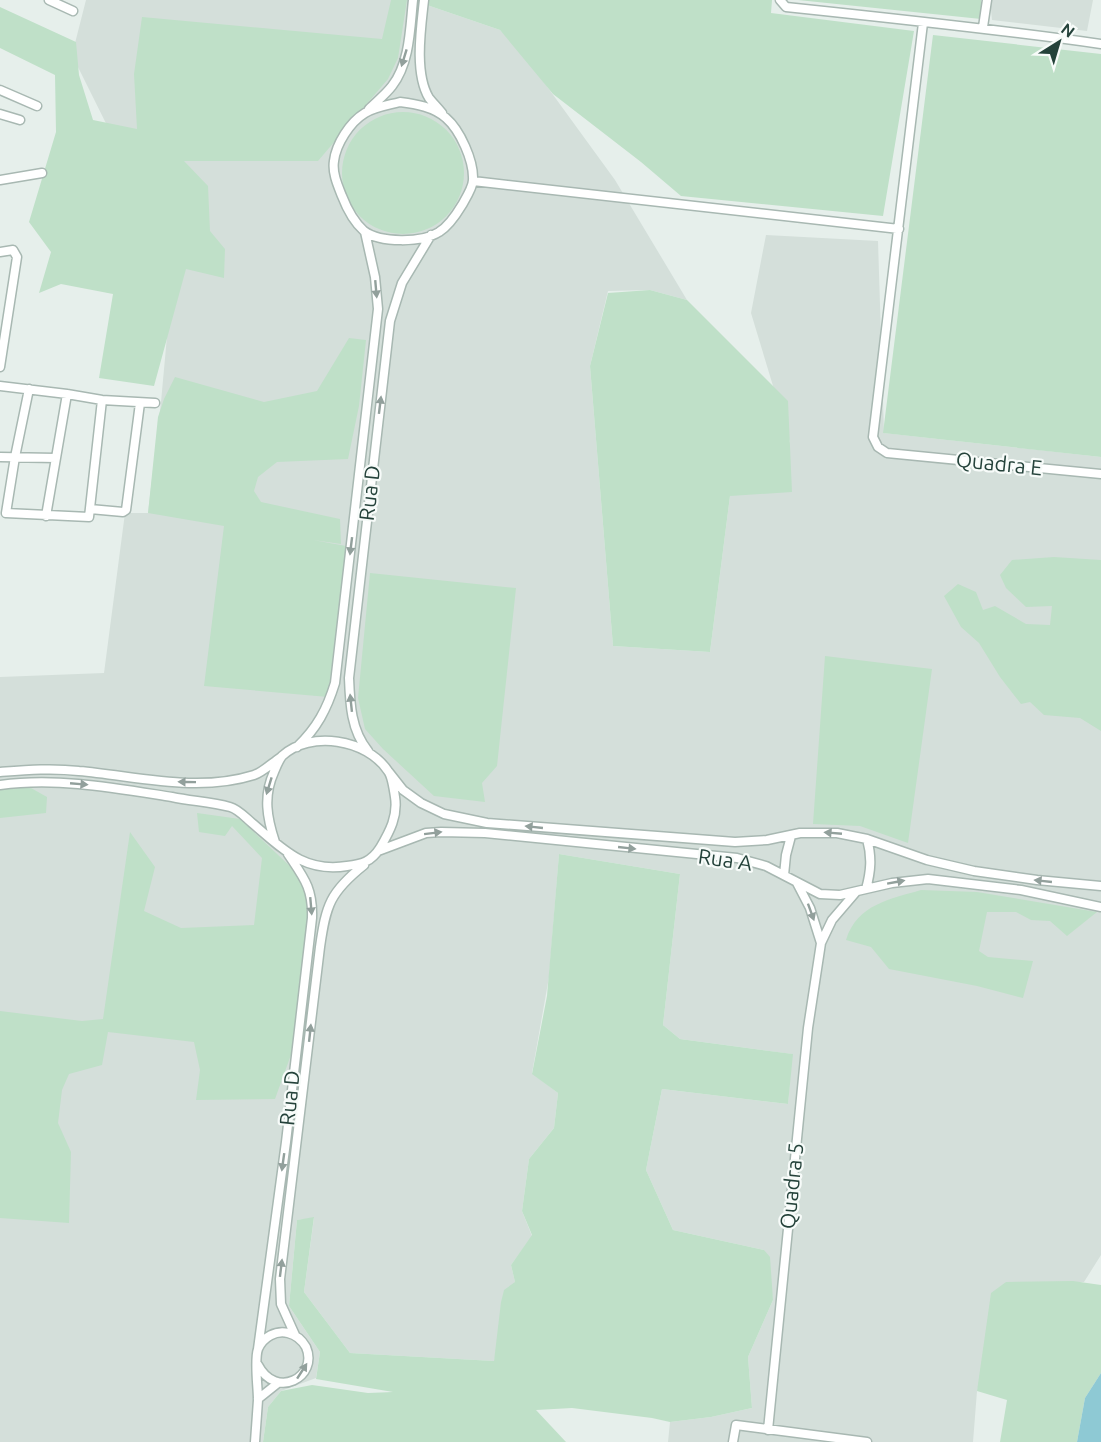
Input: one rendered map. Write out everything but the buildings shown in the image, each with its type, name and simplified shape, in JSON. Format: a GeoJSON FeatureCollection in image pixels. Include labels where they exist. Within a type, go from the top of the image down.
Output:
{"type":"FeatureCollection","features":[{"type":"Feature","properties":{"kind":"street"},"geometry":{"type":"LineString","coordinates":[[49,0],[73,11]]}},
{"type":"Feature","properties":{"kind":"street"},"geometry":{"type":"LineString","coordinates":[[413,0],[410,34],[404,61],[393,86],[352,125],[340,143],[333,162],[336,180],[345,201],[353,218],[365,232],[405,241],[439,232],[453,220],[473,181],[467,151],[459,134],[429,97],[421,70],[419,43],[424,0]]}},
{"type":"Feature","properties":{"kind":"street"},"geometry":{"type":"LineString","coordinates":[[780,0],[786,7],[923,23],[983,27],[1101,44]]}},
{"type":"Feature","properties":{"kind":"street"},"geometry":{"type":"LineString","coordinates":[[983,27],[987,0]]}},
{"type":"Feature","properties":{"kind":"street"},"geometry":{"type":"LineString","coordinates":[[473,181],[899,229],[923,23]]}},
{"type":"Feature","properties":{"kind":"street"},"geometry":{"type":"LineString","coordinates":[[0,90],[37,106]]}},
{"type":"Feature","properties":{"kind":"street"},"geometry":{"type":"LineString","coordinates":[[365,112],[400,102],[421,105],[446,117]]}},
{"type":"Feature","properties":{"kind":"street"},"geometry":{"type":"LineString","coordinates":[[0,114],[20,120]]}},
{"type":"Feature","properties":{"kind":"street"},"geometry":{"type":"LineString","coordinates":[[0,180],[42,173]]}},
{"type":"Feature","properties":{"kind":"street","name":"Quadra E"},"geometry":{"type":"LineString","coordinates":[[899,229],[873,437],[878,447],[887,453],[1101,474]]}},
{"type":"Feature","properties":{"kind":"street","name":"Rua D"},"geometry":{"type":"LineString","coordinates":[[295,748],[311,734],[328,705],[335,683],[378,309],[375,277],[365,232]]}},
{"type":"Feature","properties":{"kind":"street","name":"Rua D"},"geometry":{"type":"LineString","coordinates":[[373,756],[362,742],[352,718],[349,678],[390,321],[402,283],[431,235]]}},
{"type":"Feature","properties":{"kind":"street"},"geometry":{"type":"LineString","coordinates":[[0,367],[4,324],[17,257],[13,250],[4,251]]}},
{"type":"Feature","properties":{"kind":"street"},"geometry":{"type":"LineString","coordinates":[[0,386],[102,400],[155,403]]}},
{"type":"Feature","properties":{"kind":"street"},"geometry":{"type":"LineString","coordinates":[[29,389],[6,513],[89,517],[102,400]]}},
{"type":"Feature","properties":{"kind":"street"},"geometry":{"type":"LineString","coordinates":[[46,516],[67,394]]}},
{"type":"Feature","properties":{"kind":"street"},"geometry":{"type":"LineString","coordinates":[[90,509],[123,512],[126,510],[140,403]]}},
{"type":"Feature","properties":{"kind":"street"},"geometry":{"type":"LineString","coordinates":[[364,437],[376,438]]}},
{"type":"Feature","properties":{"kind":"street"},"geometry":{"type":"LineString","coordinates":[[0,457],[56,458]]}},
{"type":"Feature","properties":{"kind":"street"},"geometry":{"type":"LineString","coordinates":[[0,772],[41,768],[155,781],[224,781],[256,774],[295,748],[334,740],[354,745],[373,756],[388,771],[395,797],[395,818],[378,851],[365,864],[326,867],[306,863],[287,854],[233,807],[80,784],[41,782],[0,785]]}},
{"type":"Feature","properties":{"kind":"street"},"geometry":{"type":"LineString","coordinates":[[275,842],[268,823],[266,799],[269,784],[281,757]]}},
{"type":"Feature","properties":{"kind":"street"},"geometry":{"type":"LineString","coordinates":[[41,768],[41,782]]}},
{"type":"Feature","properties":{"kind":"street","name":"Rua A"},"geometry":{"type":"LineString","coordinates":[[388,771],[403,790],[421,803],[444,813],[487,823],[735,842],[820,832],[837,833],[867,839],[927,860],[974,871],[1101,886]]}},
{"type":"Feature","properties":{"kind":"street"},"geometry":{"type":"LineString","coordinates":[[556,830],[556,841]]}},
{"type":"Feature","properties":{"kind":"street","name":"Rua A"},"geometry":{"type":"LineString","coordinates":[[378,851],[426,833],[485,834],[738,858],[766,866],[820,894],[840,895],[892,882],[928,879],[1022,890],[1101,907]]}},
{"type":"Feature","properties":{"kind":"street"},"geometry":{"type":"LineString","coordinates":[[784,875],[791,836]]}},
{"type":"Feature","properties":{"kind":"street"},"geometry":{"type":"LineString","coordinates":[[866,889],[872,870],[867,839]]}},
{"type":"Feature","properties":{"kind":"street","name":"Rua D"},"geometry":{"type":"LineString","coordinates":[[258,1349],[286,1142],[313,903],[308,883],[287,854]]}},
{"type":"Feature","properties":{"kind":"street","name":"Rua D"},"geometry":{"type":"LineString","coordinates":[[295,1335],[280,1304],[280,1280],[325,914],[331,898],[345,880],[365,864]]}},
{"type":"Feature","properties":{"kind":"street","name":"Quadra 5"},"geometry":{"type":"LineString","coordinates":[[797,884],[810,908],[821,943]]}},
{"type":"Feature","properties":{"kind":"street","name":"Quadra 5"},"geometry":{"type":"LineString","coordinates":[[768,1430],[808,1028],[821,943],[832,920],[856,892]]}},
{"type":"Feature","properties":{"kind":"street"},"geometry":{"type":"LineString","coordinates":[[286,1142],[296,1142]]}},
{"type":"Feature","properties":{"kind":"street"},"geometry":{"type":"LineString","coordinates":[[255,1442],[258,1349],[262,1341],[277,1332],[286,1332],[295,1335],[306,1348],[307,1366],[295,1380],[287,1383],[269,1380],[258,1365]]}},
{"type":"Feature","properties":{"kind":"street"},"geometry":{"type":"LineString","coordinates":[[258,1399],[278,1383]]}},
{"type":"Feature","properties":{"kind":"street"},"geometry":{"type":"LineString","coordinates":[[734,1442],[736,1425],[867,1442]]}},
{"type":"Feature","properties":{"kind":"shaded area"},"geometry":{"type":"Polygon","coordinates":[[[86,0],[426,0],[424,4],[500,30],[519,48],[615,180],[687,300],[650,290],[608,291],[590,366],[613,646],[710,652],[730,496],[790,442],[751,313],[766,235],[878,241],[884,433],[1101,457],[1101,1255],[1084,1282],[1006,1282],[977,1391],[973,1442],[668,1442],[670,1422],[711,1417],[752,1408],[748,1357],[773,1300],[764,1250],[673,1230],[646,1170],[662,1089],[788,1104],[792,1054],[680,1039],[663,1025],[680,874],[559,854],[549,977],[532,1073],[558,1093],[554,1128],[529,1159],[522,1211],[532,1236],[511,1265],[515,1282],[494,1361],[350,1353],[304,1292],[314,1218],[297,1220],[289,1306],[320,1352],[316,1378],[281,1391],[268,1407],[263,1442],[0,1442],[0,677],[104,673],[125,513],[148,513],[174,260],[72,55],[86,0]]]}},
{"type":"Feature","properties":{"kind":"shaded area"},"geometry":{"type":"Polygon","coordinates":[[[990,0],[1093,0],[1087,31],[992,20],[990,0]]]}},
{"type":"Feature","properties":{"kind":"green space"},"geometry":{"type":"Polygon","coordinates":[[[391,0],[407,0],[398,58],[388,79],[318,161],[184,161],[208,186],[210,231],[225,249],[224,278],[186,269],[154,386],[99,378],[113,294],[61,284],[39,293],[51,252],[29,222],[56,132],[55,75],[0,48],[0,7],[76,42],[79,75],[93,120],[137,129],[134,74],[142,17],[382,39],[391,0]]]}},
{"type":"Feature","properties":{"kind":"green space"},"geometry":{"type":"Polygon","coordinates":[[[426,0],[772,0],[771,13],[914,31],[883,216],[681,196],[553,94],[500,30],[424,4],[426,0]]]}},
{"type":"Feature","properties":{"kind":"green space"},"geometry":{"type":"Polygon","coordinates":[[[798,0],[981,0],[981,19],[798,0]]]}},
{"type":"Feature","properties":{"kind":"green space"},"geometry":{"type":"Polygon","coordinates":[[[933,35],[1101,54],[1101,457],[883,433],[933,35]]]}},
{"type":"Feature","properties":{"kind":"green space"},"geometry":{"type":"Polygon","coordinates":[[[403,112],[426,117],[446,130],[459,150],[464,173],[459,196],[446,216],[426,229],[403,234],[380,229],[360,216],[347,196],[342,173],[347,150],[360,130],[380,117],[403,112]]]}},
{"type":"Feature","properties":{"kind":"green space"},"geometry":{"type":"Polygon","coordinates":[[[650,290],[687,300],[788,401],[792,492],[730,496],[710,652],[613,646],[590,366],[608,293],[650,290]]]}},
{"type":"Feature","properties":{"kind":"green space"},"geometry":{"type":"Polygon","coordinates":[[[349,338],[366,340],[359,406],[348,459],[277,462],[258,477],[254,491],[261,502],[340,519],[341,544],[313,540],[346,546],[328,697],[204,686],[224,526],[148,513],[158,417],[164,399],[175,377],[264,402],[317,391],[349,338]]]}},
{"type":"Feature","properties":{"kind":"green space"},"geometry":{"type":"Polygon","coordinates":[[[1054,557],[1101,560],[1101,731],[1080,718],[1044,715],[1030,702],[1021,704],[1000,677],[979,643],[961,627],[944,596],[958,584],[976,592],[983,610],[995,606],[1026,624],[1050,625],[1052,606],[1026,607],[1006,588],[1000,575],[1012,560],[1054,557]]]}},
{"type":"Feature","properties":{"kind":"green space"},"geometry":{"type":"Polygon","coordinates":[[[370,573],[516,588],[497,766],[482,783],[485,802],[434,796],[383,749],[365,729],[358,698],[370,573]]]}},
{"type":"Feature","properties":{"kind":"green space"},"geometry":{"type":"Polygon","coordinates":[[[825,656],[932,669],[908,843],[860,826],[813,824],[825,656]]]}},
{"type":"Feature","properties":{"kind":"green space"},"geometry":{"type":"Polygon","coordinates":[[[11,787],[31,788],[47,797],[46,813],[0,818],[0,790],[11,787]]]}},
{"type":"Feature","properties":{"kind":"green space"},"geometry":{"type":"Polygon","coordinates":[[[197,813],[240,819],[294,870],[304,885],[309,908],[292,1052],[275,1099],[196,1100],[200,1070],[194,1042],[108,1032],[102,1065],[69,1074],[62,1090],[58,1123],[71,1152],[69,1223],[0,1218],[0,1011],[82,1021],[103,1019],[130,832],[155,867],[144,911],[181,928],[254,925],[262,858],[232,826],[225,836],[199,832],[197,813]]]}},
{"type":"Feature","properties":{"kind":"green space"},"geometry":{"type":"Polygon","coordinates":[[[559,854],[680,874],[663,1025],[680,1039],[793,1054],[788,1104],[662,1089],[646,1170],[673,1230],[764,1250],[770,1257],[773,1300],[748,1357],[752,1408],[711,1417],[670,1422],[572,1408],[536,1410],[566,1442],[263,1442],[268,1407],[281,1391],[312,1385],[368,1393],[393,1392],[316,1379],[320,1352],[289,1306],[297,1220],[314,1217],[304,1292],[350,1353],[494,1361],[504,1290],[515,1282],[511,1265],[532,1235],[522,1211],[529,1159],[554,1128],[558,1093],[532,1074],[547,996],[559,854]]]}},
{"type":"Feature","properties":{"kind":"green space"},"geometry":{"type":"Polygon","coordinates":[[[921,890],[977,892],[1097,912],[1067,936],[1050,921],[1031,920],[1016,912],[987,912],[979,951],[988,957],[1033,961],[1023,998],[977,986],[889,969],[871,947],[846,940],[858,918],[876,905],[921,890]]]}},
{"type":"Feature","properties":{"kind":"green space"},"geometry":{"type":"Polygon","coordinates":[[[1073,1281],[1101,1285],[1101,1373],[1085,1398],[1077,1442],[1000,1442],[1007,1400],[977,1391],[991,1293],[1006,1282],[1073,1281]]]}},
{"type":"Feature","properties":{"kind":"water"},"geometry":{"type":"Polygon","coordinates":[[[1101,1373],[1101,1442],[1077,1442],[1085,1398],[1101,1373]]]}}]}
